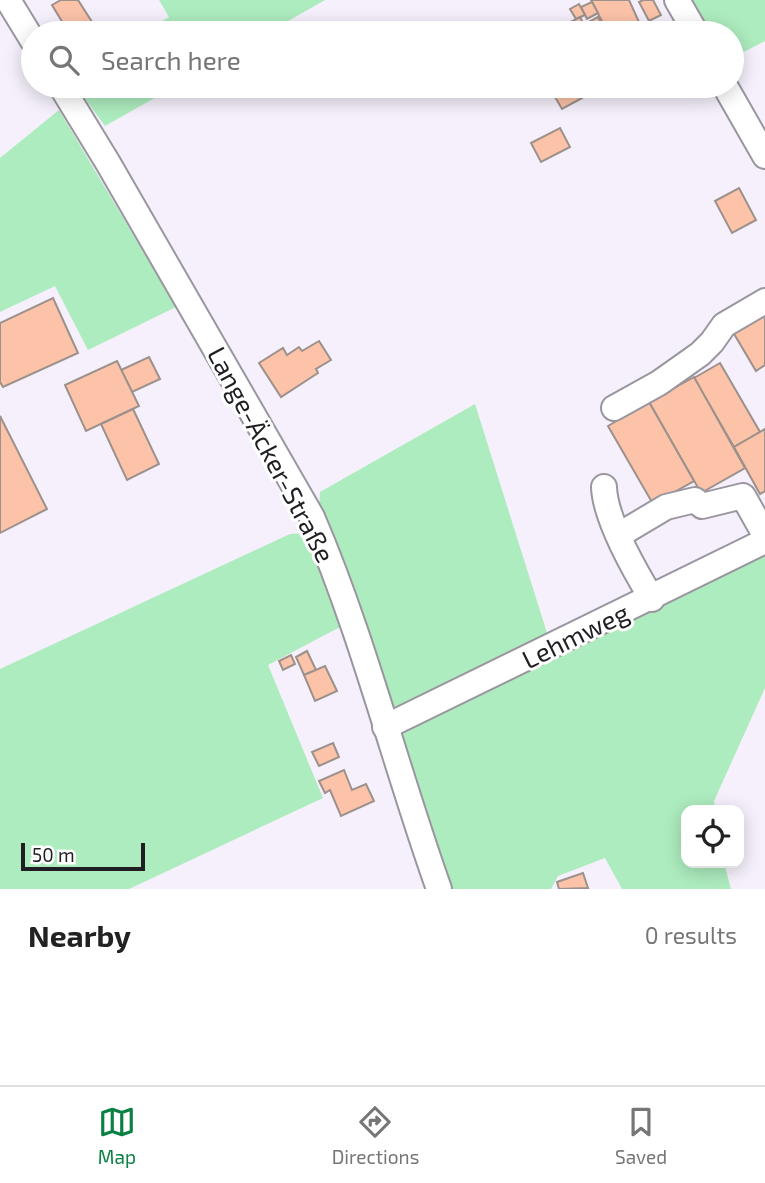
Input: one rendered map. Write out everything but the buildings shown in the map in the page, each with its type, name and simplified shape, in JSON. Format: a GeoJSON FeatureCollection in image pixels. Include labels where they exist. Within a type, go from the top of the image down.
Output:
{"type":"FeatureCollection","features":[{"type":"Feature","properties":{"kind":"street"},"geometry":{"type":"LineString","coordinates":[[8,0],[21,21]]}},
{"type":"Feature","properties":{"kind":"street"},"geometry":{"type":"LineString","coordinates":[[677,0],[689,21]]}},
{"type":"Feature","properties":{"kind":"street","name":"Lange-Äcker-Straße"},"geometry":{"type":"LineString","coordinates":[[68,98],[129,198],[312,517],[341,590],[439,889]]}},
{"type":"Feature","properties":{"kind":"street"},"geometry":{"type":"LineString","coordinates":[[733,98],[763,148]]}},
{"type":"Feature","properties":{"kind":"street"},"geometry":{"type":"LineString","coordinates":[[614,408],[680,368],[712,342],[724,325],[765,301]]}},
{"type":"Feature","properties":{"kind":"street"},"geometry":{"type":"LineString","coordinates":[[604,487],[604,500],[635,571],[652,598]]}},
{"type":"Feature","properties":{"kind":"street"},"geometry":{"type":"LineString","coordinates":[[619,534],[666,508],[695,500],[702,506],[743,496],[765,535]]}},
{"type":"Feature","properties":{"kind":"street","name":"Lehmweg"},"geometry":{"type":"LineString","coordinates":[[385,727],[765,541]]}},
{"type":"Feature","properties":{"kind":"green space"},"geometry":{"type":"Polygon","coordinates":[[[159,0],[325,0],[288,21],[162,21],[169,17],[159,0]]]}},
{"type":"Feature","properties":{"kind":"green space"},"geometry":{"type":"Polygon","coordinates":[[[688,0],[765,0],[765,41],[744,52],[744,21],[700,21],[688,0]]]}},
{"type":"Feature","properties":{"kind":"green space"},"geometry":{"type":"Polygon","coordinates":[[[85,98],[155,98],[105,126],[85,98]]]}},
{"type":"Feature","properties":{"kind":"green space"},"geometry":{"type":"Polygon","coordinates":[[[59,110],[176,307],[88,350],[55,286],[0,312],[0,158],[59,110]]]}},
{"type":"Feature","properties":{"kind":"green space"},"geometry":{"type":"Polygon","coordinates":[[[475,404],[547,633],[394,711],[319,510],[320,492],[475,404]]]}},
{"type":"Feature","properties":{"kind":"green space"},"geometry":{"type":"Polygon","coordinates":[[[305,533],[314,547],[340,627],[268,665],[323,798],[129,889],[0,889],[0,669],[290,534],[305,533]]]}},
{"type":"Feature","properties":{"kind":"green space"},"geometry":{"type":"Polygon","coordinates":[[[765,548],[765,688],[714,805],[681,805],[681,868],[725,868],[731,889],[622,889],[605,858],[558,876],[551,889],[447,889],[395,738],[403,725],[765,548]]]}}]}
